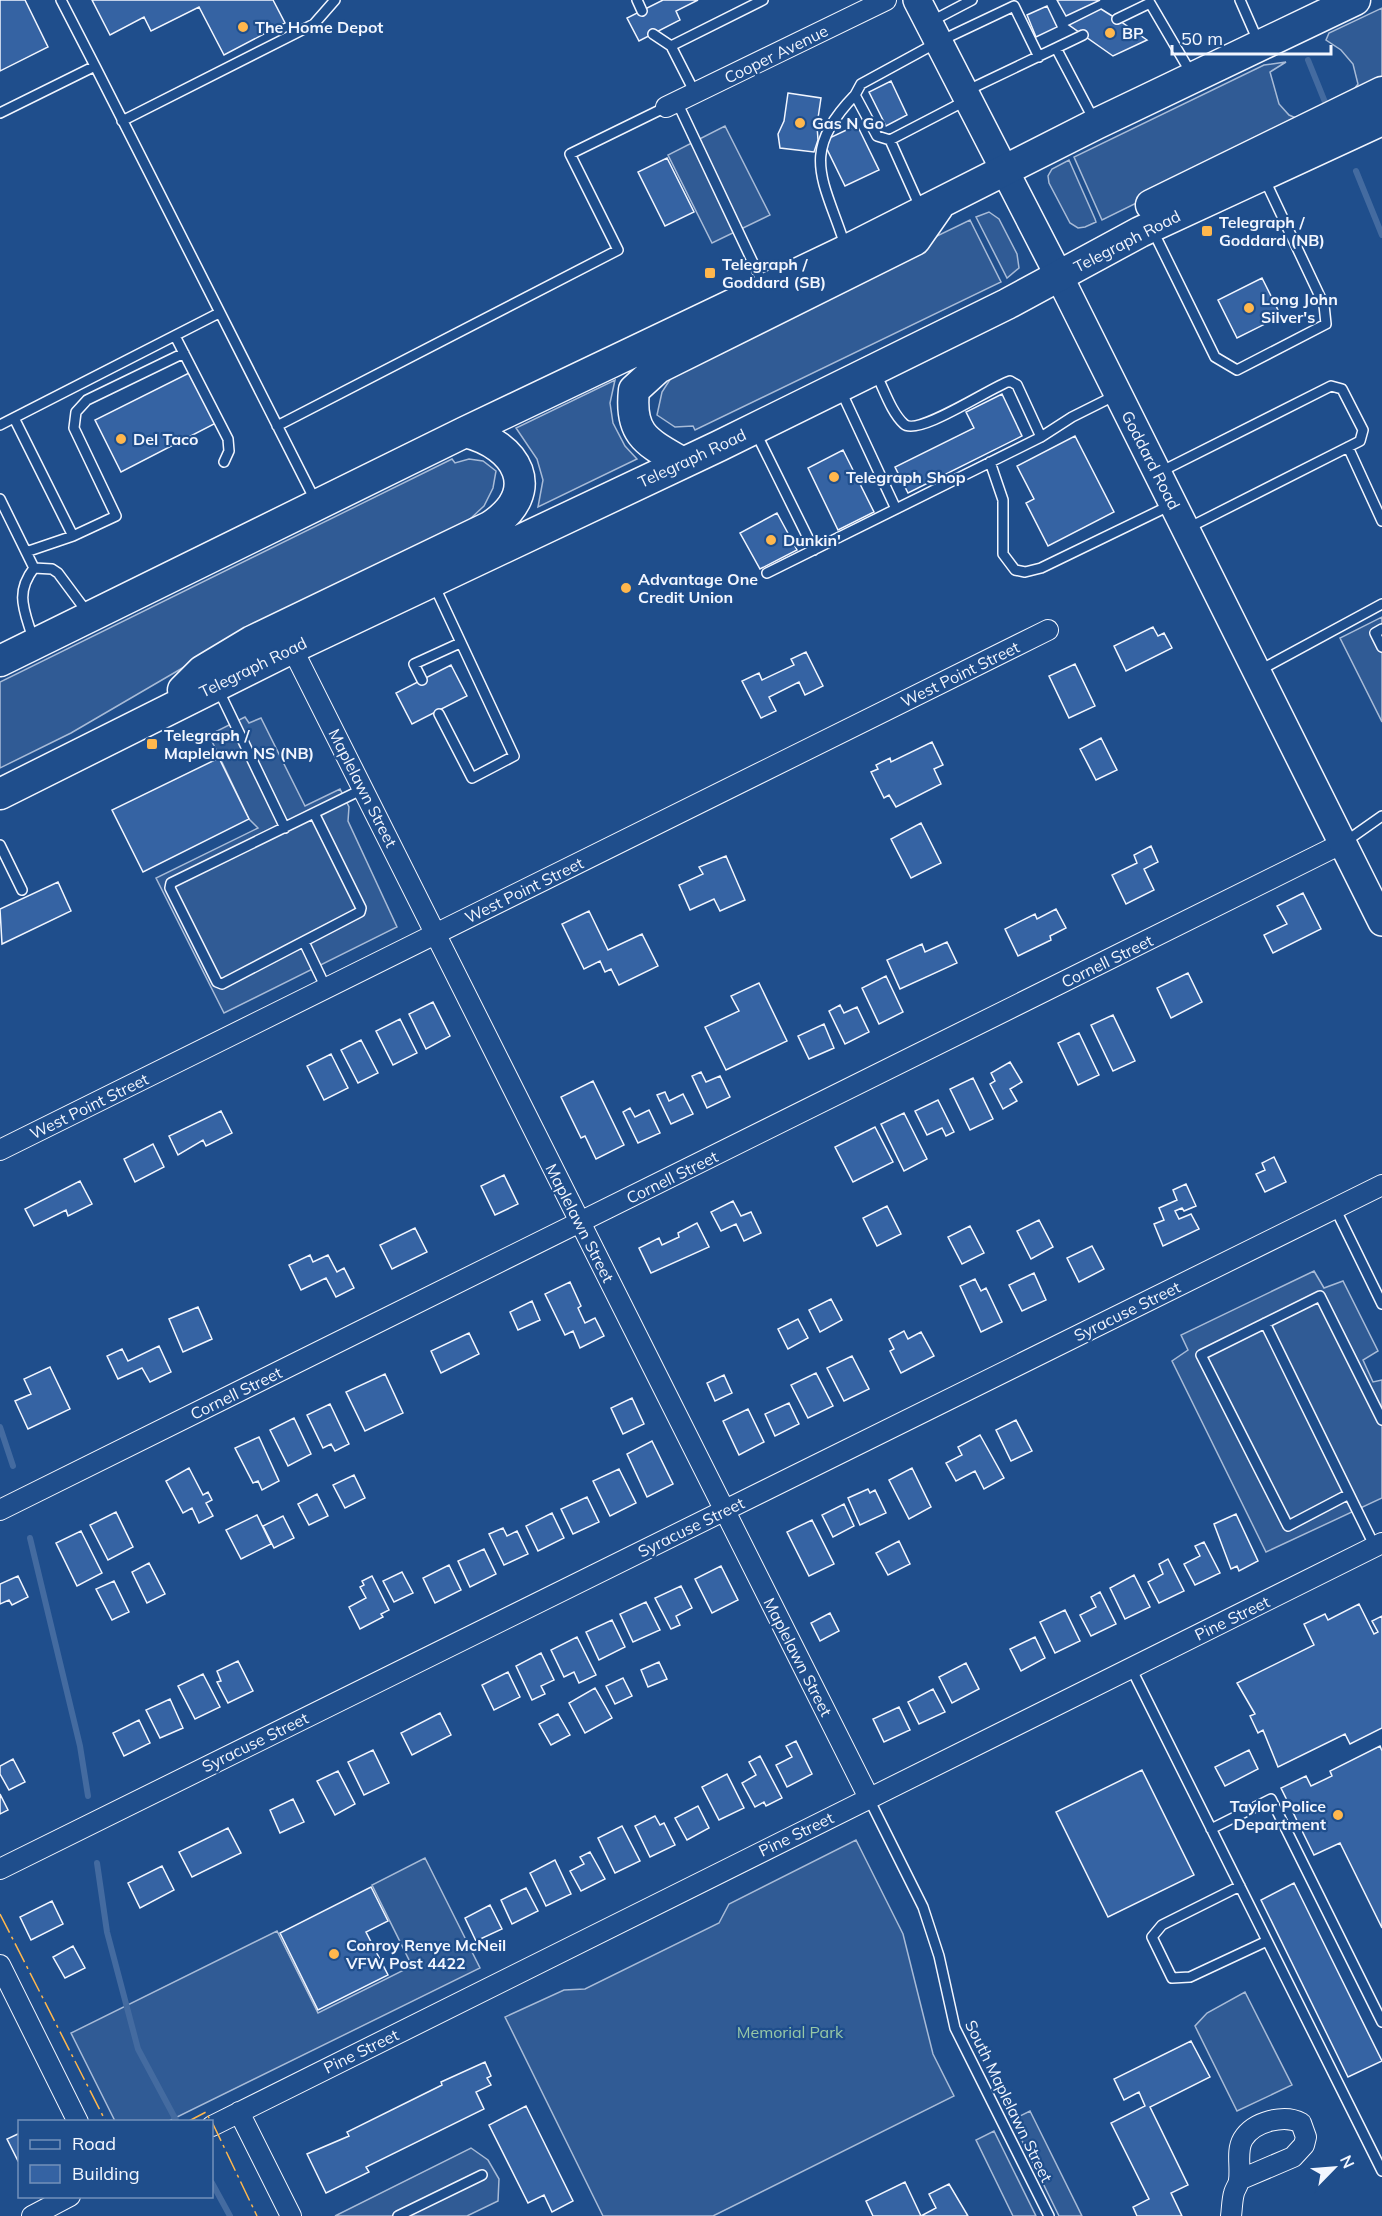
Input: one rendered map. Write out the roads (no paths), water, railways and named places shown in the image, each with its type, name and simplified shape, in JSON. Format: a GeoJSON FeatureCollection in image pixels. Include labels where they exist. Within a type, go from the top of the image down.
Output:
{"type":"FeatureCollection","features":[{"type":"Feature","properties":{"kind":"main road"},"geometry":{"type":"LineString","coordinates":[[0,661],[465,432],[847,250],[1096,124],[1342,6]]}},
{"type":"Feature","properties":{"kind":"main road","name":"Goddard Road"},"geometry":{"type":"LineString","coordinates":[[928,22],[1059,276],[1382,922]]}},
{"type":"Feature","properties":{"kind":"main road"},"geometry":{"type":"LineString","coordinates":[[1121,243],[1136,213],[1382,92]]}},
{"type":"Feature","properties":{"kind":"main road","name":"Telegraph Road"},"geometry":{"type":"LineString","coordinates":[[0,794],[432,580],[754,429],[1151,228],[1370,125]]}},
{"type":"Feature","properties":{"kind":"main road"},"geometry":{"type":"LineString","coordinates":[[682,463],[643,438],[635,426],[632,412],[634,390],[658,368],[915,240],[932,207]]}},
{"type":"Feature","properties":{"kind":"main road"},"geometry":{"type":"LineString","coordinates":[[158,715],[202,671],[252,641],[491,526],[508,515],[518,500],[520,482],[517,471],[504,451],[491,442],[465,432]]}},
{"type":"Feature","properties":{"kind":"street","name":"Cooper Avenue"},"geometry":{"type":"LineString","coordinates":[[671,105],[886,0]]}},
{"type":"Feature","properties":{"kind":"street","name":"West Point Street"},"geometry":{"type":"LineString","coordinates":[[0,1150],[1048,630]]}},
{"type":"Feature","properties":{"kind":"street","name":"Maplelawn Street"},"geometry":{"type":"LineString","coordinates":[[292,648],[869,1798]]}},
{"type":"Feature","properties":{"kind":"street","name":"Cornell Street"},"geometry":{"type":"LineString","coordinates":[[0,1509],[1343,843]]}},
{"type":"Feature","properties":{"kind":"street","name":"Syracuse Street"},"geometry":{"type":"LineString","coordinates":[[0,1869],[1382,1185]]}},
{"type":"Feature","properties":{"kind":"street","name":"Pine Street"},"geometry":{"type":"LineString","coordinates":[[213,2125],[1378,1545]]}},
{"type":"Feature","properties":{"kind":"street"},"geometry":{"type":"LineString","coordinates":[[0,1965],[78,2120]]}},
{"type":"Feature","properties":{"kind":"street"},"geometry":{"type":"LineString","coordinates":[[239,2112],[291,2216]]}},
{"type":"Feature","properties":{"kind":"street"},"geometry":{"type":"LineString","coordinates":[[1231,2216],[1234,2193],[1239,2180]]}},
{"type":"Feature","properties":{"kind":"street"},"geometry":{"type":"LineString","coordinates":[[32,2216],[66,2198]]}},
{"type":"Feature","properties":{"kind":"lane"},"geometry":{"type":"LineString","coordinates":[[61,0],[317,505]]}},
{"type":"Feature","properties":{"kind":"lane"},"geometry":{"type":"LineString","coordinates":[[122,121],[307,28],[314,24],[334,0]]}},
{"type":"Feature","properties":{"kind":"lane"},"geometry":{"type":"LineString","coordinates":[[637,0],[642,11]]}},
{"type":"Feature","properties":{"kind":"lane"},"geometry":{"type":"LineString","coordinates":[[671,46],[764,0]]}},
{"type":"Feature","properties":{"kind":"lane"},"geometry":{"type":"LineString","coordinates":[[847,250],[820,172],[822,138],[836,115],[855,95],[861,84],[928,22],[972,0]]}},
{"type":"Feature","properties":{"kind":"lane"},"geometry":{"type":"LineString","coordinates":[[1240,0],[1260,46]]}},
{"type":"Feature","properties":{"kind":"lane"},"geometry":{"type":"LineString","coordinates":[[1117,19],[1150,3],[1194,77]]}},
{"type":"Feature","properties":{"kind":"lane"},"geometry":{"type":"LineString","coordinates":[[928,22],[1014,6],[1039,57]]}},
{"type":"Feature","properties":{"kind":"lane"},"geometry":{"type":"LineString","coordinates":[[653,33],[671,46],[695,93]]}},
{"type":"Feature","properties":{"kind":"lane"},"geometry":{"type":"LineString","coordinates":[[890,140],[965,96],[1083,35]]}},
{"type":"Feature","properties":{"kind":"lane"},"geometry":{"type":"LineString","coordinates":[[1056,48],[1096,124]]}},
{"type":"Feature","properties":{"kind":"lane"},"geometry":{"type":"LineString","coordinates":[[0,113],[95,66]]}},
{"type":"Feature","properties":{"kind":"lane"},"geometry":{"type":"LineString","coordinates":[[855,95],[877,136],[890,140],[932,207]]}},
{"type":"Feature","properties":{"kind":"lane"},"geometry":{"type":"LineString","coordinates":[[277,426],[618,250],[570,154],[671,105],[765,289]]}},
{"type":"Feature","properties":{"kind":"lane"},"geometry":{"type":"LineString","coordinates":[[1151,228],[1215,357],[1238,370],[1326,324],[1324,305],[1263,175]]}},
{"type":"Feature","properties":{"kind":"lane"},"geometry":{"type":"LineString","coordinates":[[0,424],[219,313]]}},
{"type":"Feature","properties":{"kind":"lane"},"geometry":{"type":"LineString","coordinates":[[175,336],[228,439],[229,451],[224,462]]}},
{"type":"Feature","properties":{"kind":"lane"},"geometry":{"type":"LineString","coordinates":[[26,552],[73,536],[116,516],[74,428],[75,412],[87,400],[184,353]]}},
{"type":"Feature","properties":{"kind":"lane"},"geometry":{"type":"LineString","coordinates":[[874,369],[905,426],[913,428],[928,423],[1010,381],[1017,385],[1041,437]]}},
{"type":"Feature","properties":{"kind":"lane"},"geometry":{"type":"LineString","coordinates":[[839,386],[896,509]]}},
{"type":"Feature","properties":{"kind":"lane"},"geometry":{"type":"LineString","coordinates":[[1158,473],[1332,386],[1342,389],[1363,430],[1360,441],[1186,530]]}},
{"type":"Feature","properties":{"kind":"lane"},"geometry":{"type":"LineString","coordinates":[[767,573],[1041,437],[1072,417],[1118,394]]}},
{"type":"Feature","properties":{"kind":"lane"},"geometry":{"type":"LineString","coordinates":[[14,418],[73,536]]}},
{"type":"Feature","properties":{"kind":"lane"},"geometry":{"type":"LineString","coordinates":[[754,429],[814,550]]}},
{"type":"Feature","properties":{"kind":"lane"},"geometry":{"type":"LineString","coordinates":[[1348,447],[1382,520]]}},
{"type":"Feature","properties":{"kind":"lane"},"geometry":{"type":"LineString","coordinates":[[990,462],[1003,500],[1003,554],[1015,570],[1025,572],[1041,568],[1173,504]]}},
{"type":"Feature","properties":{"kind":"lane"},"geometry":{"type":"LineString","coordinates":[[0,499],[4,520],[34,568]]}},
{"type":"Feature","properties":{"kind":"lane"},"geometry":{"type":"LineString","coordinates":[[34,568],[52,569],[58,573],[91,616]]}},
{"type":"Feature","properties":{"kind":"lane"},"geometry":{"type":"LineString","coordinates":[[34,568],[24,581],[21,591],[35,644]]}},
{"type":"Feature","properties":{"kind":"lane"},"geometry":{"type":"LineString","coordinates":[[432,580],[514,756],[472,778],[439,714]]}},
{"type":"Feature","properties":{"kind":"lane"},"geometry":{"type":"LineString","coordinates":[[1257,672],[1382,604]]}},
{"type":"Feature","properties":{"kind":"lane"},"geometry":{"type":"LineString","coordinates":[[1382,629],[1375,633],[1382,647]]}},
{"type":"Feature","properties":{"kind":"lane"},"geometry":{"type":"LineString","coordinates":[[422,680],[414,664],[460,643]]}},
{"type":"Feature","properties":{"kind":"lane"},"geometry":{"type":"LineString","coordinates":[[217,686],[285,828]]}},
{"type":"Feature","properties":{"kind":"lane"},"geometry":{"type":"LineString","coordinates":[[314,813],[362,908],[360,912],[222,984],[217,982],[170,888],[171,884],[285,828],[314,813],[363,789]]}},
{"type":"Feature","properties":{"kind":"lane"},"geometry":{"type":"LineString","coordinates":[[1343,843],[1382,816]]}},
{"type":"Feature","properties":{"kind":"lane"},"geometry":{"type":"LineString","coordinates":[[0,845],[22,890]]}},
{"type":"Feature","properties":{"kind":"lane"},"geometry":{"type":"LineString","coordinates":[[304,942],[327,988]]}},
{"type":"Feature","properties":{"kind":"lane"},"geometry":{"type":"LineString","coordinates":[[1335,1208],[1382,1304]]}},
{"type":"Feature","properties":{"kind":"lane"},"geometry":{"type":"LineString","coordinates":[[1349,1494],[1288,1526],[1200,1355],[1320,1296],[1382,1420]]}},
{"type":"Feature","properties":{"kind":"lane"},"geometry":{"type":"LineString","coordinates":[[1265,1323],[1349,1494],[1378,1545]]}},
{"type":"Feature","properties":{"kind":"lane"},"geometry":{"type":"LineString","coordinates":[[1131,1668],[1382,2171]]}},
{"type":"Feature","properties":{"kind":"lane","name":"South Maplelawn Street"},"geometry":{"type":"LineString","coordinates":[[869,1798],[924,1907],[939,1956],[955,2028],[1049,2216]]}},
{"type":"Feature","properties":{"kind":"lane"},"geometry":{"type":"LineString","coordinates":[[1211,1829],[1271,1799],[1382,2022]]}},
{"type":"Feature","properties":{"kind":"lane"},"geometry":{"type":"LineString","coordinates":[[1240,1886],[1162,1925],[1152,1937],[1172,1978],[1190,1977],[1267,1941]]}},
{"type":"Feature","properties":{"kind":"lane"},"geometry":{"type":"LineString","coordinates":[[398,2216],[482,2175]]}},
{"type":"Feature","properties":{"kind":"waterway"},"geometry":{"type":"LineString","coordinates":[[1308,60],[1327,107]]}},
{"type":"Feature","properties":{"kind":"waterway"},"geometry":{"type":"LineString","coordinates":[[1356,171],[1382,235]]}},
{"type":"Feature","properties":{"kind":"waterway"},"geometry":{"type":"LineString","coordinates":[[0,1427],[13,1466]]}},
{"type":"Feature","properties":{"kind":"waterway"},"geometry":{"type":"LineString","coordinates":[[30,1538],[80,1746],[88,1796]]}},
{"type":"Feature","properties":{"kind":"waterway"},"geometry":{"type":"LineString","coordinates":[[97,1863],[107,1932],[138,2049],[176,2120]]}},
{"type":"Feature","properties":{"kind":"waterway"},"geometry":{"type":"LineString","coordinates":[[213,2185],[230,2216]]}},
{"type":"Feature","properties":{"kind":"place","name":"The Home Depot"},"geometry":{"type":"Point","coordinates":[243,27]}},
{"type":"Feature","properties":{"kind":"place","name":"BP"},"geometry":{"type":"Point","coordinates":[1110,33]}},
{"type":"Feature","properties":{"kind":"place","name":"Gas N Go"},"geometry":{"type":"Point","coordinates":[800,123]}},
{"type":"Feature","properties":{"kind":"place","name":"Telegraph / Goddard (NB)"},"geometry":{"type":"Point","coordinates":[1207,231]}},
{"type":"Feature","properties":{"kind":"place","name":"Telegraph / Goddard (SB)"},"geometry":{"type":"Point","coordinates":[710,273]}},
{"type":"Feature","properties":{"kind":"place","name":"Long John Silver's"},"geometry":{"type":"Point","coordinates":[1249,308]}},
{"type":"Feature","properties":{"kind":"place","name":"Del Taco"},"geometry":{"type":"Point","coordinates":[121,439]}},
{"type":"Feature","properties":{"kind":"place","name":"Telegraph Shop"},"geometry":{"type":"Point","coordinates":[834,477]}},
{"type":"Feature","properties":{"kind":"place","name":"Dunkin'"},"geometry":{"type":"Point","coordinates":[771,540]}},
{"type":"Feature","properties":{"kind":"place","name":"Advantage One Credit Union"},"geometry":{"type":"Point","coordinates":[626,588]}},
{"type":"Feature","properties":{"kind":"place","name":"Telegraph / Maplelawn NS (NB)"},"geometry":{"type":"Point","coordinates":[152,744]}},
{"type":"Feature","properties":{"kind":"place","name":"Taylor Police Department"},"geometry":{"type":"Point","coordinates":[1338,1815]}},
{"type":"Feature","properties":{"kind":"place","name":"Conroy Renye McNeil VFW Post 4422"},"geometry":{"type":"Point","coordinates":[334,1954]}},
{"type":"Feature","properties":{"kind":"park label","name":"Memorial Park"},"geometry":{"type":"Point","coordinates":[790,2032]}}]}
